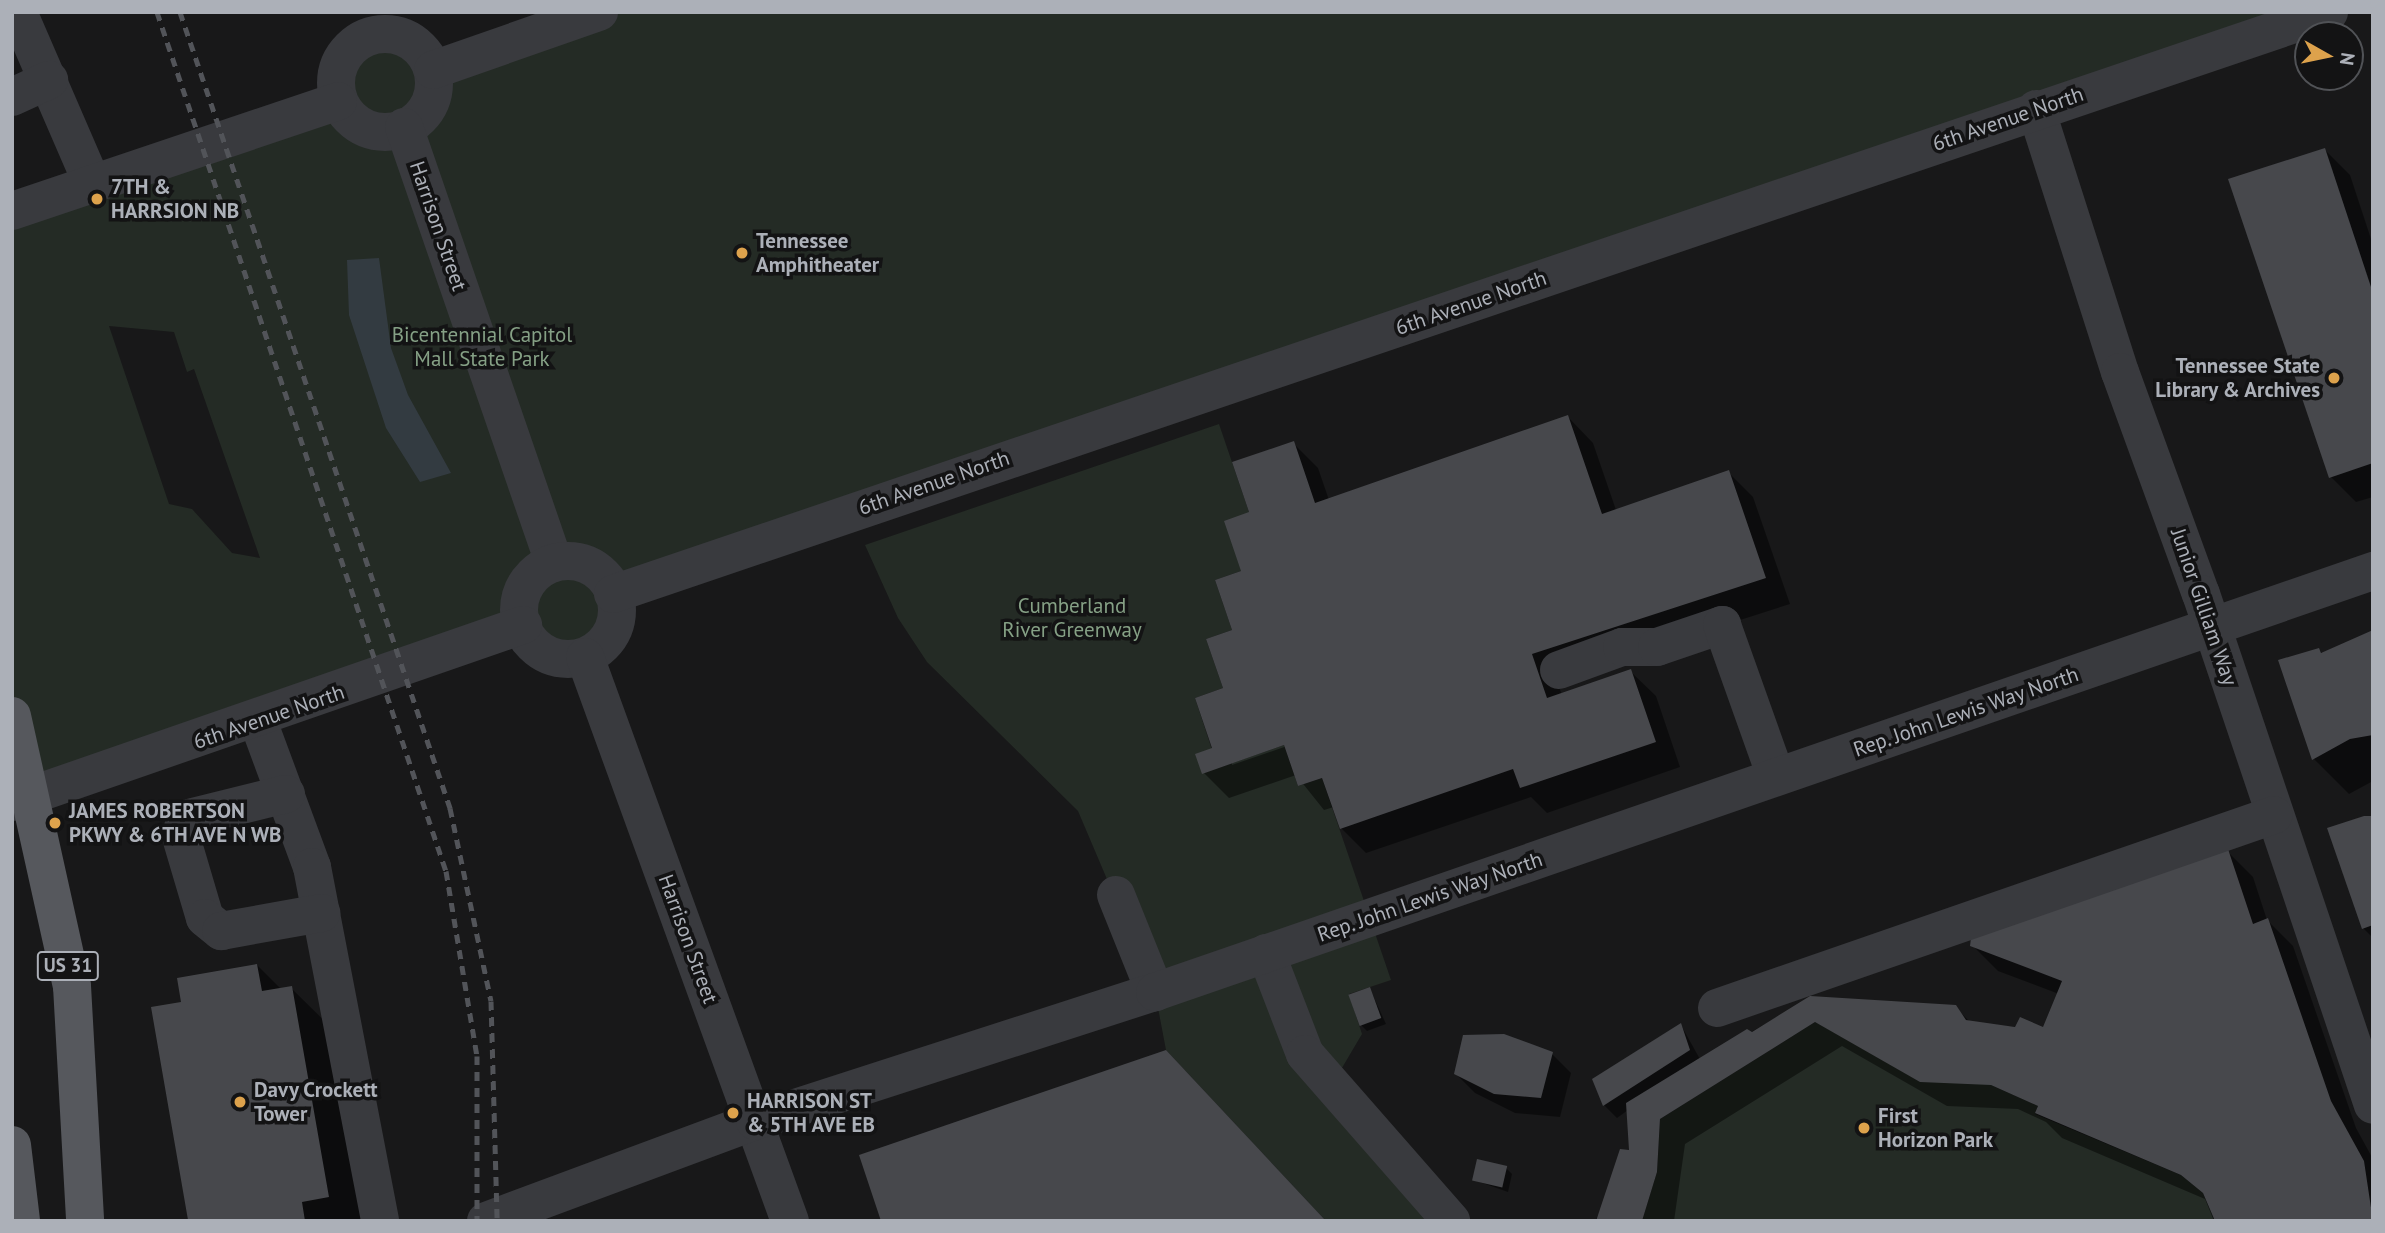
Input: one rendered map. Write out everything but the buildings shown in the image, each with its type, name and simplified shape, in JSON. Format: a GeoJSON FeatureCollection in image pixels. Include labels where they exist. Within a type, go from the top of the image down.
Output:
{"type":"FeatureCollection","features":[{"type":"Feature","properties":{"kind":"main road","name":"US 31"},"geometry":{"type":"LineString","coordinates":[[12,716],[22,799],[72,986],[85,1221]]}},
{"type":"Feature","properties":{"kind":"main road"},"geometry":{"type":"LineString","coordinates":[[12,1145],[21,1221]]}},
{"type":"Feature","properties":{"kind":"street"},"geometry":{"type":"LineString","coordinates":[[18,12],[49,80],[104,182]]}},
{"type":"Feature","properties":{"kind":"street"},"geometry":{"type":"LineString","coordinates":[[433,70],[599,12]]}},
{"type":"Feature","properties":{"kind":"street","name":"6th Avenue North"},"geometry":{"type":"LineString","coordinates":[[614,594],[852,510],[2329,12]]}},
{"type":"Feature","properties":{"kind":"street"},"geometry":{"type":"LineString","coordinates":[[338,101],[343,59],[368,24],[407,40],[433,70]]}},
{"type":"Feature","properties":{"kind":"street"},"geometry":{"type":"LineString","coordinates":[[338,101],[364,127],[404,127],[426,108],[433,70]]}},
{"type":"Feature","properties":{"kind":"street"},"geometry":{"type":"LineString","coordinates":[[12,97],[49,80]]}},
{"type":"Feature","properties":{"kind":"street"},"geometry":{"type":"LineString","coordinates":[[12,211],[338,101]]}},
{"type":"Feature","properties":{"kind":"street","name":"Junior Gilliam Way"},"geometry":{"type":"LineString","coordinates":[[2036,109],[2120,372],[2211,627],[2373,1105]]}},
{"type":"Feature","properties":{"kind":"street","name":"Harrison Street"},"geometry":{"type":"LineString","coordinates":[[404,127],[554,563]]}},
{"type":"Feature","properties":{"kind":"street"},"geometry":{"type":"LineString","coordinates":[[554,563],[589,566],[614,594],[610,638],[585,657],[549,655],[523,625],[520,607],[527,584],[554,563]]}},
{"type":"Feature","properties":{"kind":"street","name":"Rep. John Lewis Way North"},"geometry":{"type":"LineString","coordinates":[[486,1221],[755,1121],[1155,992],[2373,571]]}},
{"type":"Feature","properties":{"kind":"street","name":"6th Avenue North"},"geometry":{"type":"LineString","coordinates":[[22,799],[258,721],[523,625]]}},
{"type":"Feature","properties":{"kind":"street"},"geometry":{"type":"LineString","coordinates":[[1559,670],[1622,647],[1657,648],[1723,625],[1776,777]]}},
{"type":"Feature","properties":{"kind":"street","name":"Harrison Street"},"geometry":{"type":"LineString","coordinates":[[585,657],[790,1221]]}},
{"type":"Feature","properties":{"kind":"street"},"geometry":{"type":"LineString","coordinates":[[258,721],[286,794],[321,913],[380,1221]]}},
{"type":"Feature","properties":{"kind":"street"},"geometry":{"type":"LineString","coordinates":[[286,794],[185,819],[181,837],[201,906],[221,931],[321,913]]}},
{"type":"Feature","properties":{"kind":"street"},"geometry":{"type":"LineString","coordinates":[[1717,1008],[2274,816]]}},
{"type":"Feature","properties":{"kind":"street"},"geometry":{"type":"LineString","coordinates":[[1116,895],[1155,992]]}},
{"type":"Feature","properties":{"kind":"street"},"geometry":{"type":"LineString","coordinates":[[1266,953],[1304,1054],[1451,1221]]}},
{"type":"Feature","properties":{"kind":"green space","name":"Bicentennial Capitol Mall State Park"},"geometry":{"type":"Polygon","coordinates":[[[599,12],[2329,12],[2303,21],[2294,21],[2294,24],[617,609],[605,644],[571,660],[549,655],[530,639],[32,797],[12,716],[12,211],[336,85],[343,59],[365,39],[397,36],[426,56],[599,12]],[[109,326],[169,504],[192,509],[232,553],[260,558],[194,369],[187,372],[174,332],[109,326]]]}},
{"type":"Feature","properties":{"kind":"green space","name":"Cumberland River Greenway"},"geometry":{"type":"Polygon","coordinates":[[[1219,424],[1249,512],[1241,571],[1215,580],[1232,630],[1206,639],[1223,688],[1195,698],[1218,768],[1284,745],[1298,786],[1322,778],[1391,980],[1349,994],[1362,1034],[1326,1095],[1434,1221],[1326,1221],[1166,1050],[1155,992],[1078,811],[927,662],[898,618],[865,545],[1219,424]]]}},
{"type":"Feature","properties":{"kind":"green space","name":"First Horizon Park"},"geometry":{"type":"Polygon","coordinates":[[[1815,1022],[1991,1085],[2038,1106],[2035,1114],[2181,1175],[2203,1193],[2215,1221],[1642,1221],[1657,1172],[1660,1119],[1815,1022]]]}},
{"type":"Feature","properties":{"kind":"shaded area"},"geometry":{"type":"Polygon","coordinates":[[[379,258],[391,348],[408,395],[451,473],[420,482],[386,428],[349,315],[347,260],[379,258]]]}},
{"type":"Feature","properties":{"kind":"railway"},"geometry":{"type":"LineString","coordinates":[[157,12],[446,871],[477,1056],[477,1221]]}},
{"type":"Feature","properties":{"kind":"railway"},"geometry":{"type":"LineString","coordinates":[[180,12],[450,808],[491,1001],[497,1221]]}},
{"type":"Feature","properties":{"kind":"place","name":"7TH & HARRSION NB"},"geometry":{"type":"Point","coordinates":[97,199]}},
{"type":"Feature","properties":{"kind":"place","name":"Tennessee Amphitheater"},"geometry":{"type":"Point","coordinates":[742,253]}},
{"type":"Feature","properties":{"kind":"place","name":"Tennessee State Library & Archives"},"geometry":{"type":"Point","coordinates":[2334,378]}},
{"type":"Feature","properties":{"kind":"place","name":"JAMES ROBERTSON PKWY & 6TH AVE N WB"},"geometry":{"type":"Point","coordinates":[55,823]}},
{"type":"Feature","properties":{"kind":"place","name":"Davy Crockett Tower"},"geometry":{"type":"Point","coordinates":[240,1102]}},
{"type":"Feature","properties":{"kind":"place","name":"HARRISON ST & 5TH AVE EB"},"geometry":{"type":"Point","coordinates":[733,1113]}},
{"type":"Feature","properties":{"kind":"place","name":"First Horizon Park"},"geometry":{"type":"Point","coordinates":[1864,1128]}}]}
